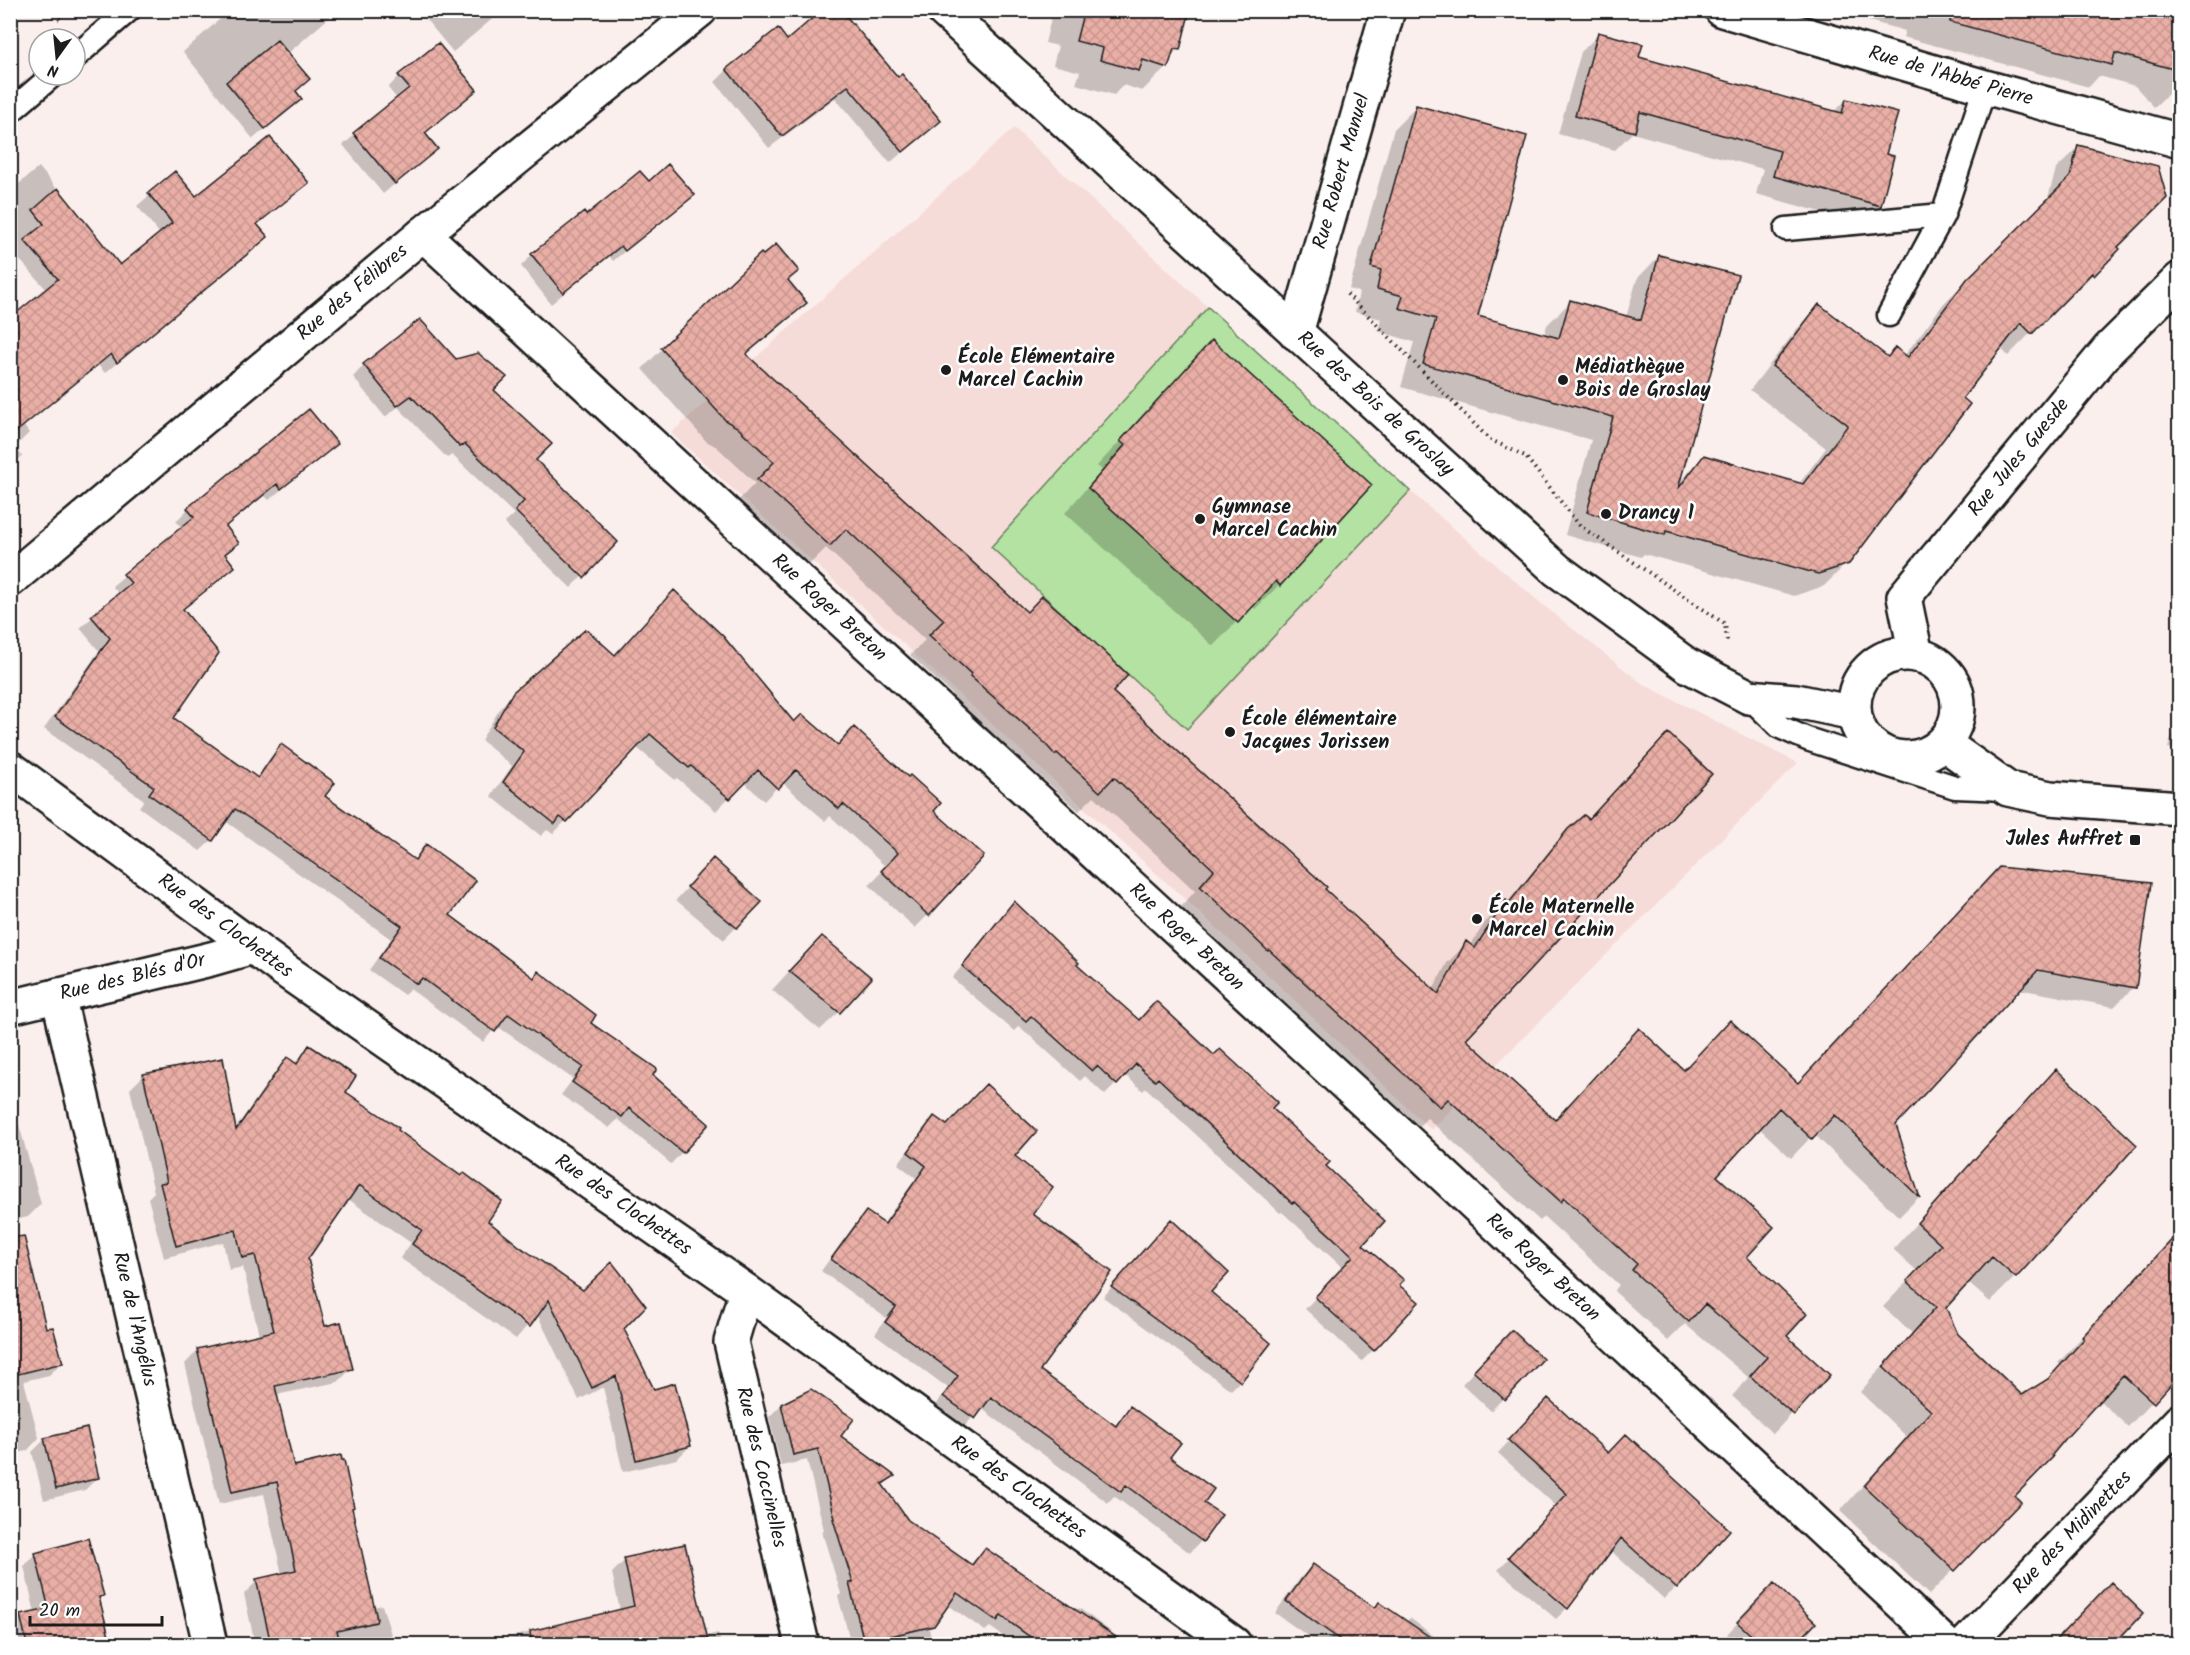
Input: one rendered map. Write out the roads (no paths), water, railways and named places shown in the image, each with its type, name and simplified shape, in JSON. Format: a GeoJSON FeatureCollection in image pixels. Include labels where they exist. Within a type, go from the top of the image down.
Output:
{"type":"FeatureCollection","features":[{"type":"Feature","properties":{"kind":"street","name":"Rue des Félibres"},"geometry":{"type":"LineString","coordinates":[[10,580],[423,234],[700,10]]}},
{"type":"Feature","properties":{"kind":"street","name":"Rue des Bois de Groslay"},"geometry":{"type":"LineString","coordinates":[[944,10],[1557,570],[1687,665],[1735,690],[1854,713]]}},
{"type":"Feature","properties":{"kind":"street","name":"Rue Robert Manuel"},"geometry":{"type":"LineString","coordinates":[[1296,333],[1388,10]]}},
{"type":"Feature","properties":{"kind":"street","name":"Rue de l'Abbé Pierre"},"geometry":{"type":"LineString","coordinates":[[1722,10],[2180,141]]}},
{"type":"Feature","properties":{"kind":"street","name":"Rue Roger Breton"},"geometry":{"type":"LineString","coordinates":[[423,234],[1407,1141],[1945,1644]]}},
{"type":"Feature","properties":{"kind":"street","name":"Rue Jules Guesde"},"geometry":{"type":"LineString","coordinates":[[1916,655],[1904,597],[2109,349],[2180,279]]}},
{"type":"Feature","properties":{"kind":"street"},"geometry":{"type":"LineString","coordinates":[[1900,654],[1916,655],[1944,670],[1953,683],[1958,699],[1957,715],[1953,730],[1943,743],[1930,753],[1914,758],[1897,758],[1881,753],[1868,742],[1858,728],[1854,713],[1854,696],[1860,681],[1870,668],[1884,659],[1900,654]]}},
{"type":"Feature","properties":{"kind":"street"},"geometry":{"type":"LineString","coordinates":[[1943,743],[2008,789],[2050,798],[2180,808]]}},
{"type":"Feature","properties":{"kind":"street","name":"Rue des Clochettes"},"geometry":{"type":"LineString","coordinates":[[10,768],[254,947],[746,1291],[878,1389],[1234,1644]]}},
{"type":"Feature","properties":{"kind":"street","name":"Rue des Blés d'Or"},"geometry":{"type":"LineString","coordinates":[[10,1007],[254,947]]}},
{"type":"Feature","properties":{"kind":"street","name":"Rue de l'Angélus"},"geometry":{"type":"LineString","coordinates":[[58,995],[210,1644]]}},
{"type":"Feature","properties":{"kind":"street","name":"Rue des Coccinelles"},"geometry":{"type":"LineString","coordinates":[[746,1291],[731,1342],[802,1644]]}},
{"type":"Feature","properties":{"kind":"street","name":"Rue des Midinettes"},"geometry":{"type":"LineString","coordinates":[[1966,1644],[2180,1421]]}},
{"type":"Feature","properties":{"kind":"lane"},"geometry":{"type":"LineString","coordinates":[[87,47],[129,10]]}},
{"type":"Feature","properties":{"kind":"lane"},"geometry":{"type":"LineString","coordinates":[[10,112],[39,87]]}},
{"type":"Feature","properties":{"kind":"lane"},"geometry":{"type":"LineString","coordinates":[[1889,315],[1943,215],[1985,87]]}},
{"type":"Feature","properties":{"kind":"lane"},"geometry":{"type":"LineString","coordinates":[[1786,229],[1943,215]]}},
{"type":"Feature","properties":{"kind":"lane"},"geometry":{"type":"LineString","coordinates":[[1735,690],[1780,727],[1807,739],[1954,787],[2008,789]]}},
{"type":"Feature","properties":{"kind":"place","name":"École Elémentaire Marcel Cachin"},"geometry":{"type":"Point","coordinates":[946,370]}},
{"type":"Feature","properties":{"kind":"place","name":"Médiathèque Bois de Groslay"},"geometry":{"type":"Point","coordinates":[1563,380]}},
{"type":"Feature","properties":{"kind":"place","name":"Drancy 1"},"geometry":{"type":"Point","coordinates":[1606,514]}},
{"type":"Feature","properties":{"kind":"place","name":"Gymnase Marcel Cachin"},"geometry":{"type":"Point","coordinates":[1200,519]}},
{"type":"Feature","properties":{"kind":"place","name":"École élémentaire Jacques Jorissen"},"geometry":{"type":"Point","coordinates":[1230,732]}},
{"type":"Feature","properties":{"kind":"place","name":"Jules Auffret"},"geometry":{"type":"Point","coordinates":[2135,840]}},
{"type":"Feature","properties":{"kind":"place","name":"École Maternelle Marcel Cachin"},"geometry":{"type":"Point","coordinates":[1477,919]}}]}
